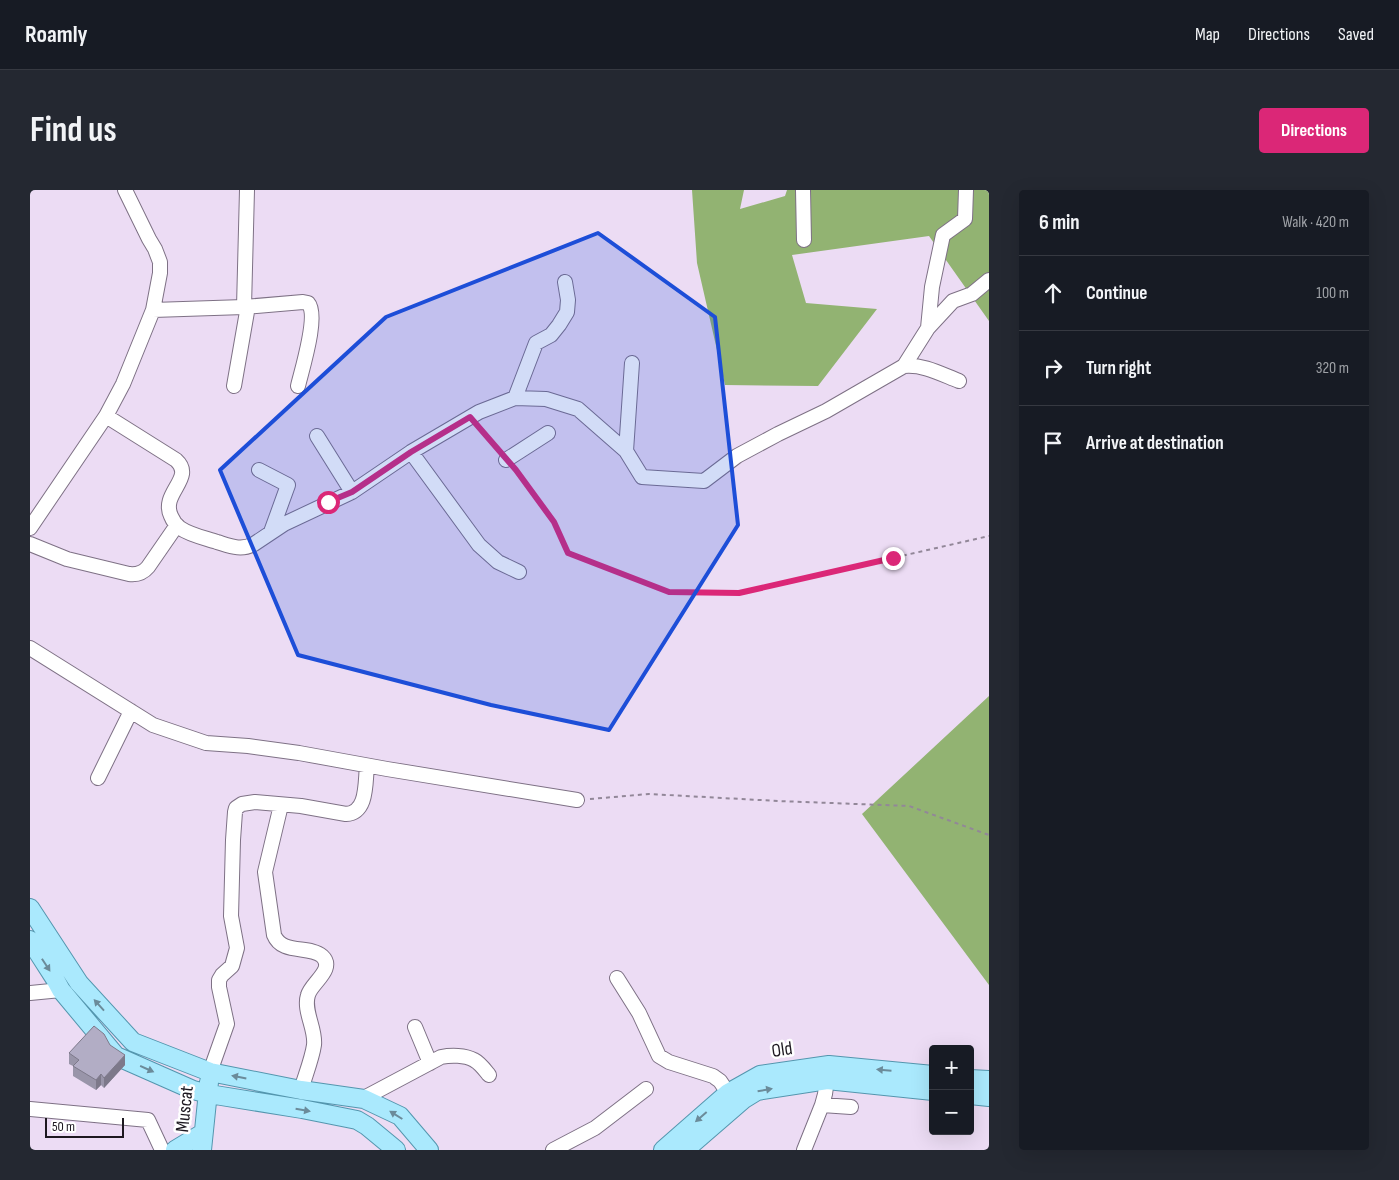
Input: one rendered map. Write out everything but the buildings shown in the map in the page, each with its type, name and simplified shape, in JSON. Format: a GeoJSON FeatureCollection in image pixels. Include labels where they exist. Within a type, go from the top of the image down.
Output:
{"type":"FeatureCollection","features":[{"type":"Feature","properties":{"kind":"main road"},"geometry":{"type":"LineString","coordinates":[[30,908],[79,983],[133,1042],[210,1072],[301,1090],[362,1099],[400,1116],[429,1150]]}},
{"type":"Feature","properties":{"kind":"main road"},"geometry":{"type":"LineString","coordinates":[[30,940],[61,990],[116,1056],[193,1090],[357,1120],[396,1150]]}},
{"type":"Feature","properties":{"kind":"main road","name":"Muscat"},"geometry":{"type":"LineString","coordinates":[[203,1141],[210,1072]]}},
{"type":"Feature","properties":{"kind":"main road","name":"Old"},"geometry":{"type":"LineString","coordinates":[[663,1150],[728,1093],[760,1075],[828,1072],[929,1075]]}},
{"type":"Feature","properties":{"kind":"main road","name":"Old"},"geometry":{"type":"LineString","coordinates":[[685,1150],[750,1094],[828,1072],[929,1090]]}},
{"type":"Feature","properties":{"kind":"main road"},"geometry":{"type":"LineString","coordinates":[[974,1078],[989,1080]]}},
{"type":"Feature","properties":{"kind":"main road"},"geometry":{"type":"LineString","coordinates":[[974,1095],[989,1097]]}},
{"type":"Feature","properties":{"kind":"main road"},"geometry":{"type":"LineString","coordinates":[[175,1150],[203,1141]]}},
{"type":"Feature","properties":{"kind":"street"},"geometry":{"type":"LineString","coordinates":[[30,528],[106,416],[122,384],[153,310],[160,273],[160,262],[125,190]]}},
{"type":"Feature","properties":{"kind":"street"},"geometry":{"type":"LineString","coordinates":[[234,386],[246,306],[248,190]]}},
{"type":"Feature","properties":{"kind":"street"},"geometry":{"type":"LineString","coordinates":[[803,190],[804,240]]}},
{"type":"Feature","properties":{"kind":"street"},"geometry":{"type":"LineString","coordinates":[[928,328],[932,287],[943,235],[964,219],[966,190]]}},
{"type":"Feature","properties":{"kind":"street"},"geometry":{"type":"LineString","coordinates":[[904,366],[928,328],[953,301],[972,294],[989,280]]}},
{"type":"Feature","properties":{"kind":"street"},"geometry":{"type":"LineString","coordinates":[[515,398],[536,343],[551,335],[567,312],[568,300],[565,282]]}},
{"type":"Feature","properties":{"kind":"street"},"geometry":{"type":"LineString","coordinates":[[153,310],[304,302],[310,304],[312,324],[298,386]]}},
{"type":"Feature","properties":{"kind":"street"},"geometry":{"type":"LineString","coordinates":[[626,451],[632,363]]}},
{"type":"Feature","properties":{"kind":"street"},"geometry":{"type":"LineString","coordinates":[[106,416],[181,465],[182,475],[170,496],[168,506],[170,514],[177,525],[185,531],[237,548],[249,547],[284,524],[352,492],[411,452],[470,417],[515,398],[546,399],[574,407],[626,451],[642,477],[704,481],[737,456],[826,411],[904,366],[914,365],[926,368],[959,381]]}},
{"type":"Feature","properties":{"kind":"street"},"geometry":{"type":"LineString","coordinates":[[506,460],[548,433]]}},
{"type":"Feature","properties":{"kind":"street"},"geometry":{"type":"LineString","coordinates":[[317,436],[352,492]]}},
{"type":"Feature","properties":{"kind":"street"},"geometry":{"type":"LineString","coordinates":[[411,452],[479,545],[498,562],[519,572]]}},
{"type":"Feature","properties":{"kind":"street"},"geometry":{"type":"LineString","coordinates":[[259,470],[288,485],[271,532]]}},
{"type":"Feature","properties":{"kind":"street"},"geometry":{"type":"LineString","coordinates":[[30,544],[66,559],[136,575],[148,568],[177,525]]}},
{"type":"Feature","properties":{"kind":"street"},"geometry":{"type":"LineString","coordinates":[[30,648],[153,725],[206,743],[248,746],[299,753],[577,800]]}},
{"type":"Feature","properties":{"kind":"street"},"geometry":{"type":"LineString","coordinates":[[98,778],[131,711]]}},
{"type":"Feature","properties":{"kind":"street"},"geometry":{"type":"LineString","coordinates":[[210,1072],[227,1024],[219,980],[232,966],[237,948],[231,916],[236,808],[242,804],[255,802],[301,806],[346,814],[353,813],[360,808],[363,802],[367,766]]}},
{"type":"Feature","properties":{"kind":"street"},"geometry":{"type":"LineString","coordinates":[[281,805],[265,872],[274,936],[282,945],[318,954],[323,957],[326,963],[326,969],[308,995],[307,1006],[314,1044],[301,1090]]}},
{"type":"Feature","properties":{"kind":"street"},"geometry":{"type":"LineString","coordinates":[[617,978],[639,1013],[659,1056],[670,1062],[713,1076],[720,1081],[728,1093]]}},
{"type":"Feature","properties":{"kind":"street"},"geometry":{"type":"LineString","coordinates":[[30,993],[61,990]]}},
{"type":"Feature","properties":{"kind":"street"},"geometry":{"type":"LineString","coordinates":[[414,1027],[430,1063]]}},
{"type":"Feature","properties":{"kind":"street"},"geometry":{"type":"LineString","coordinates":[[362,1099],[441,1057],[457,1056],[475,1060],[489,1075]]}},
{"type":"Feature","properties":{"kind":"street"},"geometry":{"type":"LineString","coordinates":[[804,1150],[822,1105],[828,1072]]}},
{"type":"Feature","properties":{"kind":"street"},"geometry":{"type":"LineString","coordinates":[[553,1150],[595,1128],[646,1090]]}},
{"type":"Feature","properties":{"kind":"street"},"geometry":{"type":"LineString","coordinates":[[822,1105],[851,1107]]}},
{"type":"Feature","properties":{"kind":"street"},"geometry":{"type":"LineString","coordinates":[[30,1109],[148,1120],[162,1150]]}},
{"type":"Feature","properties":{"kind":"path"},"geometry":{"type":"LineString","coordinates":[[470,417],[554,522],[568,553],[669,592],[739,593],[989,536]]}},
{"type":"Feature","properties":{"kind":"path"},"geometry":{"type":"LineString","coordinates":[[577,800],[649,794],[909,806],[989,835]]}},
{"type":"Feature","properties":{"kind":"highlighted area"},"geometry":{"type":"Polygon","coordinates":[[[598,233],[715,317],[738,525],[609,730],[491,705],[298,655],[220,470],[386,317],[598,233]]]}},
{"type":"Feature","properties":{"kind":"green space"},"geometry":{"type":"Polygon","coordinates":[[[692,190],[744,190],[740,209],[785,196],[787,190],[989,190],[989,321],[929,236],[792,255],[806,303],[877,309],[818,386],[725,385],[697,263],[692,190]]]}},
{"type":"Feature","properties":{"kind":"green space"},"geometry":{"type":"Polygon","coordinates":[[[989,696],[989,985],[862,814],[989,696]]]}},
{"type":"Feature","properties":{"kind":"route"},"geometry":{"type":"LineString","coordinates":[[328,502],[352,492],[387,467],[470,417],[516,470],[554,522],[568,553],[669,592],[739,593],[893,558]]}}]}
